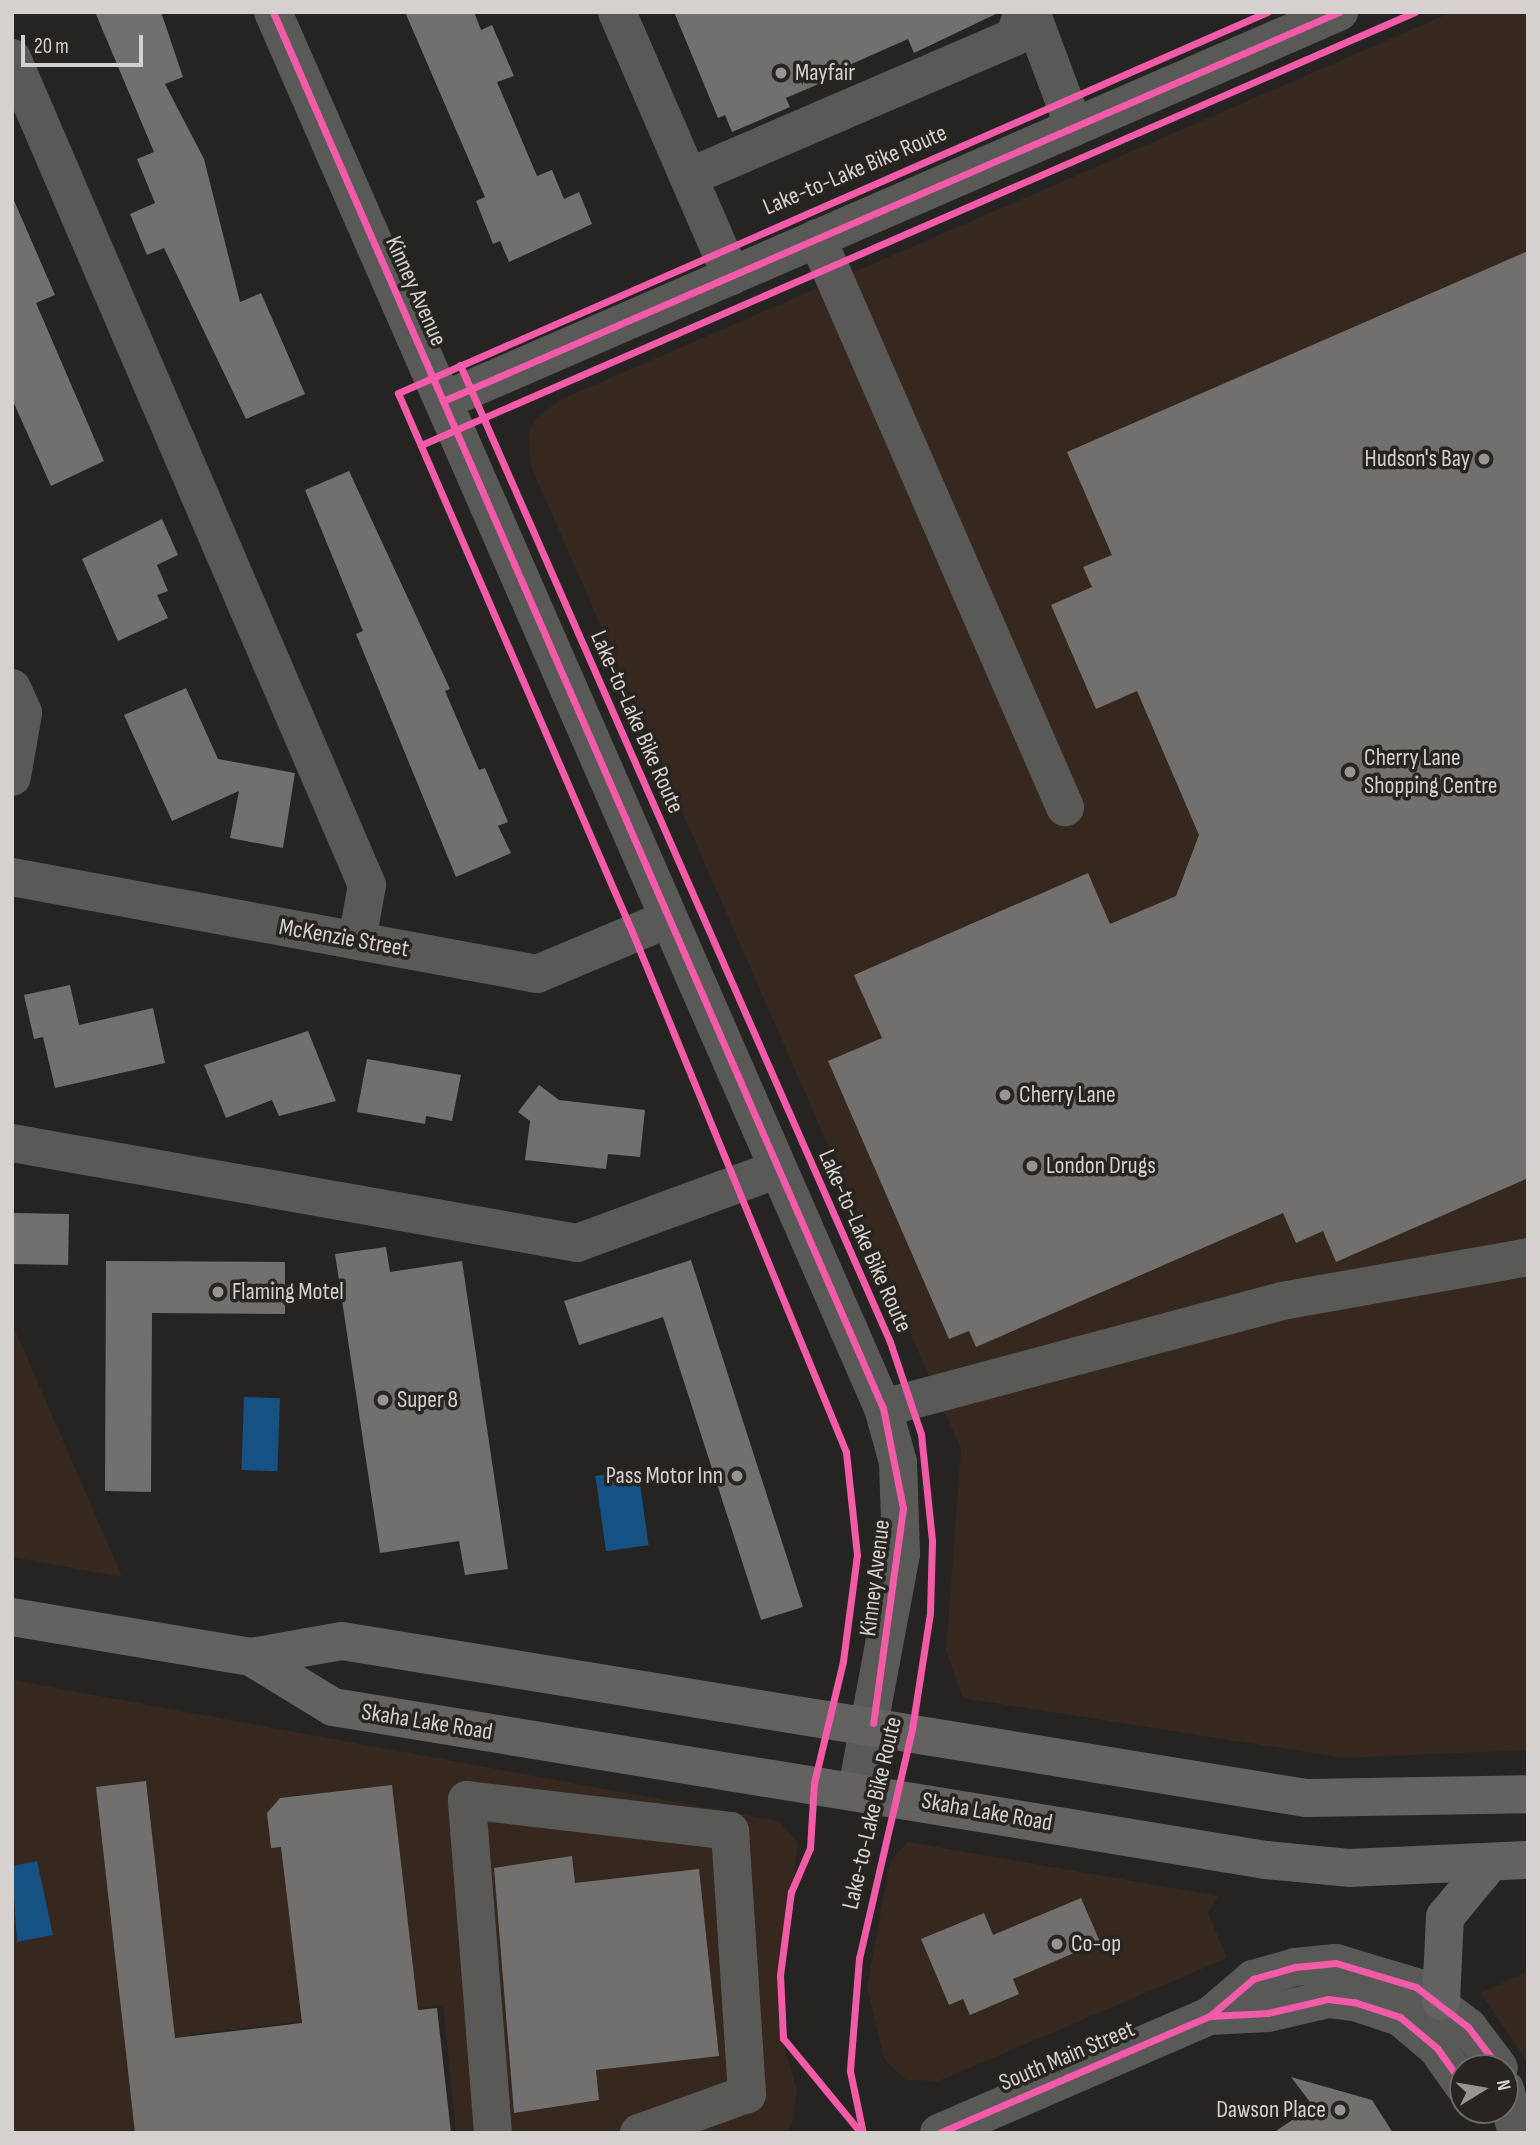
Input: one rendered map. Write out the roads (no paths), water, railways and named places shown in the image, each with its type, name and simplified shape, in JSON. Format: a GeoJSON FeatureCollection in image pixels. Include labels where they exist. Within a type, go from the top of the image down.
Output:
{"type":"FeatureCollection","features":[{"type":"Feature","properties":{"kind":"main road","name":"Skaha Lake Road"},"geometry":{"type":"LineString","coordinates":[[12,1617],[251,1657],[342,1641],[873,1723],[1306,1798],[1422,1800],[1528,1794]]}},
{"type":"Feature","properties":{"kind":"main road","name":"Skaha Lake Road"},"geometry":{"type":"LineString","coordinates":[[251,1657],[332,1707],[857,1790],[1266,1860],[1349,1868],[1489,1864],[1528,1860]]}},
{"type":"Feature","properties":{"kind":"main road"},"geometry":{"type":"LineString","coordinates":[[1419,2002],[1445,1917],[1489,1864]]}},
{"type":"Feature","properties":{"kind":"street","name":"Kinney Avenue"},"geometry":{"type":"LineString","coordinates":[[273,12],[775,1170],[883,1408],[903,1508],[873,1723],[857,1790]]}},
{"type":"Feature","properties":{"kind":"street"},"geometry":{"type":"LineString","coordinates":[[617,12],[731,276]]}},
{"type":"Feature","properties":{"kind":"street"},"geometry":{"type":"LineString","coordinates":[[689,177],[1014,37],[1023,12]]}},
{"type":"Feature","properties":{"kind":"street"},"geometry":{"type":"LineString","coordinates":[[1031,12],[1074,127]]}},
{"type":"Feature","properties":{"kind":"street"},"geometry":{"type":"LineString","coordinates":[[443,401],[1339,12]]}},
{"type":"Feature","properties":{"kind":"street"},"geometry":{"type":"LineString","coordinates":[[12,58],[367,885],[357,941]]}},
{"type":"Feature","properties":{"kind":"street"},"geometry":{"type":"LineString","coordinates":[[817,238],[1065,807]]}},
{"type":"Feature","properties":{"kind":"street"},"geometry":{"type":"LineString","coordinates":[[12,688],[23,713],[12,777]]}},
{"type":"Feature","properties":{"kind":"street","name":"McKenzie Street"},"geometry":{"type":"LineString","coordinates":[[12,877],[537,974],[668,919]]}},
{"type":"Feature","properties":{"kind":"street"},"geometry":{"type":"LineString","coordinates":[[12,1143],[576,1243],[775,1170]]}},
{"type":"Feature","properties":{"kind":"street"},"geometry":{"type":"LineString","coordinates":[[883,1408],[1283,1301],[1528,1257]]}},
{"type":"Feature","properties":{"kind":"street"},"geometry":{"type":"LineString","coordinates":[[493,2133],[467,1800],[730,1831],[747,2094],[639,2133]]}},
{"type":"Feature","properties":{"kind":"street","name":"South Main Street"},"geometry":{"type":"LineString","coordinates":[[939,2133],[1210,2015],[1253,1979],[1295,1967],[1336,1963],[1375,1970],[1419,2002]]}},
{"type":"Feature","properties":{"kind":"street"},"geometry":{"type":"LineString","coordinates":[[1419,2002],[1482,2054]]}},
{"type":"Feature","properties":{"kind":"street"},"geometry":{"type":"LineString","coordinates":[[1419,2002],[1437,2048],[1449,2065]]}},
{"type":"Feature","properties":{"kind":"water"},"geometry":{"type":"Polygon","coordinates":[[[244,1397],[280,1398],[277,1471],[241,1470],[244,1397]]]}},
{"type":"Feature","properties":{"kind":"water"},"geometry":{"type":"Polygon","coordinates":[[[638,1470],[649,1545],[606,1551],[595,1476],[638,1470]]]}},
{"type":"Feature","properties":{"kind":"water"},"geometry":{"type":"Polygon","coordinates":[[[37,1861],[53,1935],[17,1942],[12,1866],[37,1861]]]}},
{"type":"Feature","properties":{"kind":"place","name":"Mayfair"},"geometry":{"type":"Point","coordinates":[781,73]}},
{"type":"Feature","properties":{"kind":"place","name":"Hudson's Bay"},"geometry":{"type":"Point","coordinates":[1484,459]}},
{"type":"Feature","properties":{"kind":"place","name":"Cherry Lane Shopping Centre"},"geometry":{"type":"Point","coordinates":[1350,772]}},
{"type":"Feature","properties":{"kind":"place","name":"Cherry Lane"},"geometry":{"type":"Point","coordinates":[1005,1095]}},
{"type":"Feature","properties":{"kind":"place","name":"London Drugs"},"geometry":{"type":"Point","coordinates":[1032,1166]}},
{"type":"Feature","properties":{"kind":"place","name":"Flaming Motel"},"geometry":{"type":"Point","coordinates":[218,1292]}},
{"type":"Feature","properties":{"kind":"place","name":"Super 8"},"geometry":{"type":"Point","coordinates":[383,1400]}},
{"type":"Feature","properties":{"kind":"place","name":"Pass Motor Inn"},"geometry":{"type":"Point","coordinates":[737,1476]}},
{"type":"Feature","properties":{"kind":"place","name":"Co-op"},"geometry":{"type":"Point","coordinates":[1057,1944]}},
{"type":"Feature","properties":{"kind":"place","name":"Dawson Place"},"geometry":{"type":"Point","coordinates":[1340,2110]}}]}
